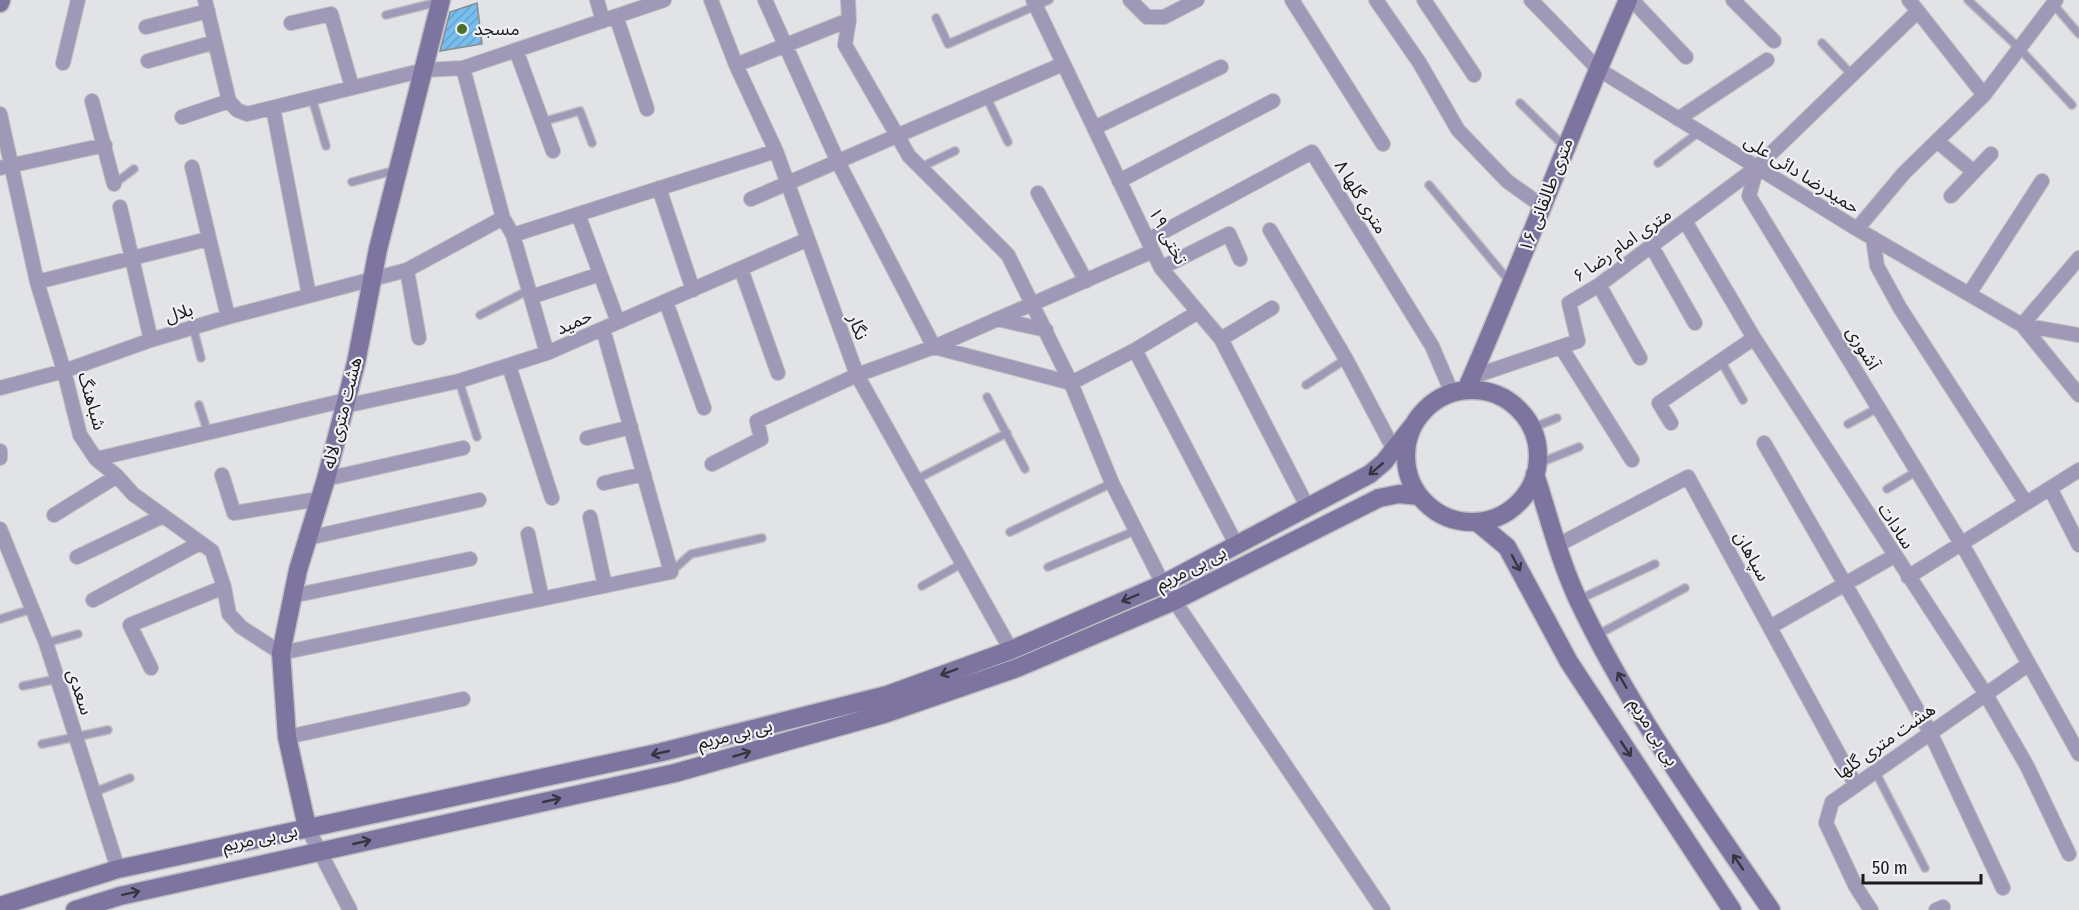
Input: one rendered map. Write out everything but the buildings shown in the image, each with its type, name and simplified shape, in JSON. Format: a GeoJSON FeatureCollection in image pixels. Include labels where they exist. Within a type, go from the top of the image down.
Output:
{"type":"FeatureCollection","features":[{"type":"Feature","properties":{"kind":"street"},"geometry":{"type":"LineString","coordinates":[[63,63],[78,0]]}},
{"type":"Feature","properties":{"kind":"street","name":"هشت متری لاله"},"geometry":{"type":"LineString","coordinates":[[307,827],[287,737],[281,653],[292,596],[326,479],[371,280],[442,0]]}},
{"type":"Feature","properties":{"kind":"street"},"geometry":{"type":"LineString","coordinates":[[597,0],[610,18],[647,109]]}},
{"type":"Feature","properties":{"kind":"street"},"geometry":{"type":"LineString","coordinates":[[146,27],[206,6],[229,101],[237,110],[247,114],[424,70],[463,68],[662,0]]}},
{"type":"Feature","properties":{"kind":"street","name":"نگار"},"geometry":{"type":"LineString","coordinates":[[711,0],[736,65],[776,151],[806,240],[857,375],[1011,650]]}},
{"type":"Feature","properties":{"kind":"street"},"geometry":{"type":"LineString","coordinates":[[765,0],[838,162],[934,347],[1071,383],[1135,350],[1198,312]]}},
{"type":"Feature","properties":{"kind":"street"},"geometry":{"type":"LineString","coordinates":[[848,0],[849,20],[845,45],[909,156],[1008,255],[1071,383],[1112,483],[1163,584],[1383,910]]}},
{"type":"Feature","properties":{"kind":"street"},"geometry":{"type":"LineString","coordinates":[[1130,0],[1147,17],[1164,17],[1197,0]]}},
{"type":"Feature","properties":{"kind":"street"},"geometry":{"type":"LineString","coordinates":[[1292,0],[1383,144]]}},
{"type":"Feature","properties":{"kind":"street"},"geometry":{"type":"LineString","coordinates":[[1376,0],[1419,62],[1458,130],[1508,181],[1542,206]]}},
{"type":"Feature","properties":{"kind":"street"},"geometry":{"type":"LineString","coordinates":[[1424,0],[1474,75]]}},
{"type":"Feature","properties":{"kind":"street","name":"حمیدرضا دائی علی"},"geometry":{"type":"LineString","coordinates":[[1531,0],[1598,69],[1857,229],[2022,325],[2076,330]]}},
{"type":"Feature","properties":{"kind":"street"},"geometry":{"type":"LineString","coordinates":[[1630,0],[1686,57]]}},
{"type":"Feature","properties":{"kind":"street","name":"۱۶ متری طالقانی"},"geometry":{"type":"LineString","coordinates":[[1463,387],[1512,284],[1565,147],[1630,0]]}},
{"type":"Feature","properties":{"kind":"street"},"geometry":{"type":"LineString","coordinates":[[1733,0],[1774,41]]}},
{"type":"Feature","properties":{"kind":"street"},"geometry":{"type":"LineString","coordinates":[[1909,0],[1984,95]]}},
{"type":"Feature","properties":{"kind":"street"},"geometry":{"type":"LineString","coordinates":[[1857,229],[1904,173],[1984,95],[2055,2]]}},
{"type":"Feature","properties":{"kind":"street","name":"تختی ۱۹"},"geometry":{"type":"LineString","coordinates":[[1034,3],[1161,268],[1221,339],[1308,508]]}},
{"type":"Feature","properties":{"kind":"street","name":"۶ متری امام رضا"},"geometry":{"type":"LineString","coordinates":[[1562,347],[1578,341],[1569,303],[1599,285],[1652,247],[1757,167],[1918,11]]}},
{"type":"Feature","properties":{"kind":"street"},"geometry":{"type":"LineString","coordinates":[[291,23],[331,14],[352,87]]}},
{"type":"Feature","properties":{"kind":"street"},"geometry":{"type":"LineString","coordinates":[[736,65],[849,20]]}},
{"type":"Feature","properties":{"kind":"street"},"geometry":{"type":"LineString","coordinates":[[148,61],[215,42]]}},
{"type":"Feature","properties":{"kind":"street"},"geometry":{"type":"LineString","coordinates":[[516,50],[553,151]]}},
{"type":"Feature","properties":{"kind":"street"},"geometry":{"type":"LineString","coordinates":[[1678,119],[1767,60]]}},
{"type":"Feature","properties":{"kind":"street"},"geometry":{"type":"LineString","coordinates":[[751,199],[1063,64]]}},
{"type":"Feature","properties":{"kind":"street"},"geometry":{"type":"LineString","coordinates":[[1094,128],[1221,67]]}},
{"type":"Feature","properties":{"kind":"street"},"geometry":{"type":"LineString","coordinates":[[463,68],[503,218],[513,235],[548,353]]}},
{"type":"Feature","properties":{"kind":"street"},"geometry":{"type":"LineString","coordinates":[[92,101],[114,184]]}},
{"type":"Feature","properties":{"kind":"street"},"geometry":{"type":"LineString","coordinates":[[183,117],[229,101]]}},
{"type":"Feature","properties":{"kind":"street"},"geometry":{"type":"LineString","coordinates":[[1119,181],[1273,101]]}},
{"type":"Feature","properties":{"kind":"street"},"geometry":{"type":"LineString","coordinates":[[273,108],[309,296]]}},
{"type":"Feature","properties":{"kind":"street","name":"شباهنگ"},"geometry":{"type":"LineString","coordinates":[[0,114],[7,167],[80,435],[96,459],[117,476],[133,494],[212,551],[224,587],[229,614],[241,627],[281,653]]}},
{"type":"Feature","properties":{"kind":"street"},"geometry":{"type":"LineString","coordinates":[[1937,141],[1974,172]]}},
{"type":"Feature","properties":{"kind":"street"},"geometry":{"type":"LineString","coordinates":[[7,167],[105,145]]}},
{"type":"Feature","properties":{"kind":"street"},"geometry":{"type":"LineString","coordinates":[[513,235],[776,151]]}},
{"type":"Feature","properties":{"kind":"street","name":"۸ متری گلها"},"geometry":{"type":"LineString","coordinates":[[1150,246],[1312,152],[1432,346],[1463,387]]}},
{"type":"Feature","properties":{"kind":"street"},"geometry":{"type":"LineString","coordinates":[[1951,196],[1991,154]]}},
{"type":"Feature","properties":{"kind":"street"},"geometry":{"type":"LineString","coordinates":[[192,167],[228,317]]}},
{"type":"Feature","properties":{"kind":"street","name":"آشوری"},"geometry":{"type":"LineString","coordinates":[[1757,167],[1749,196],[1961,544],[2078,749]]}},
{"type":"Feature","properties":{"kind":"street"},"geometry":{"type":"LineString","coordinates":[[1969,294],[2042,181]]}},
{"type":"Feature","properties":{"kind":"street"},"geometry":{"type":"LineString","coordinates":[[659,188],[693,290]]}},
{"type":"Feature","properties":{"kind":"street"},"geometry":{"type":"LineString","coordinates":[[1038,194],[1086,281]]}},
{"type":"Feature","properties":{"kind":"street"},"geometry":{"type":"LineString","coordinates":[[120,207],[152,340]]}},
{"type":"Feature","properties":{"kind":"street"},"geometry":{"type":"LineString","coordinates":[[578,214],[618,322]]}},
{"type":"Feature","properties":{"kind":"street","name":"بلال"},"geometry":{"type":"LineString","coordinates":[[0,388],[64,371],[193,327],[407,270],[503,218]]}},
{"type":"Feature","properties":{"kind":"street","name":"سادات"},"geometry":{"type":"LineString","coordinates":[[1685,221],[1754,338],[1893,556],[1984,693],[2027,766],[2069,854]]}},
{"type":"Feature","properties":{"kind":"street"},"geometry":{"type":"LineString","coordinates":[[1270,230],[1346,358],[1394,450]]}},
{"type":"Feature","properties":{"kind":"street"},"geometry":{"type":"LineString","coordinates":[[1161,268],[1229,234],[1240,259]]}},
{"type":"Feature","properties":{"kind":"street"},"geometry":{"type":"LineString","coordinates":[[1873,238],[1877,266],[1900,308],[2026,503]]}},
{"type":"Feature","properties":{"kind":"street"},"geometry":{"type":"LineString","coordinates":[[37,282],[208,239]]}},
{"type":"Feature","properties":{"kind":"street","name":"حمید"},"geometry":{"type":"LineString","coordinates":[[96,459],[345,403],[459,381],[509,366],[548,353],[806,240]]}},
{"type":"Feature","properties":{"kind":"street"},"geometry":{"type":"LineString","coordinates":[[712,464],[761,440],[757,421],[857,375],[934,347],[1086,281],[1150,246]]}},
{"type":"Feature","properties":{"kind":"street"},"geometry":{"type":"LineString","coordinates":[[1652,247],[1695,323]]}},
{"type":"Feature","properties":{"kind":"street"},"geometry":{"type":"LineString","coordinates":[[2079,258],[2022,325],[2079,395]]}},
{"type":"Feature","properties":{"kind":"street"},"geometry":{"type":"LineString","coordinates":[[741,269],[778,373]]}},
{"type":"Feature","properties":{"kind":"street"},"geometry":{"type":"LineString","coordinates":[[407,270],[419,338]]}},
{"type":"Feature","properties":{"kind":"street"},"geometry":{"type":"LineString","coordinates":[[530,293],[600,274]]}},
{"type":"Feature","properties":{"kind":"street"},"geometry":{"type":"LineString","coordinates":[[1599,285],[1640,358]]}},
{"type":"Feature","properties":{"kind":"street"},"geometry":{"type":"LineString","coordinates":[[666,302],[704,408]]}},
{"type":"Feature","properties":{"kind":"street"},"geometry":{"type":"LineString","coordinates":[[1221,339],[1272,308]]}},
{"type":"Feature","properties":{"kind":"street"},"geometry":{"type":"LineString","coordinates":[[997,319],[1046,330]]}},
{"type":"Feature","properties":{"kind":"street"},"geometry":{"type":"LineString","coordinates":[[281,653],[671,572],[603,329]]}},
{"type":"Feature","properties":{"kind":"street"},"geometry":{"type":"LineString","coordinates":[[1671,423],[1659,403],[1754,338]]}},
{"type":"Feature","properties":{"kind":"street"},"geometry":{"type":"LineString","coordinates":[[1463,387],[1505,399],[1521,412],[1532,428],[1537,446],[1536,469],[1523,498],[1508,512],[1477,522],[1454,520],[1435,511],[1419,496],[1410,479],[1406,461],[1407,442],[1414,424],[1430,405],[1463,387],[1562,347],[1632,460]]}},
{"type":"Feature","properties":{"kind":"street"},"geometry":{"type":"LineString","coordinates":[[1135,350],[1236,544]]}},
{"type":"Feature","properties":{"kind":"street"},"geometry":{"type":"LineString","coordinates":[[509,366],[552,498]]}},
{"type":"Feature","properties":{"kind":"street","name":"بی بی مریم"},"geometry":{"type":"LineString","coordinates":[[0,906],[118,869],[662,752],[887,695],[1011,650],[1163,584],[1370,474],[1394,450],[1414,424]]}},
{"type":"Feature","properties":{"kind":"street"},"geometry":{"type":"LineString","coordinates":[[587,438],[631,427]]}},
{"type":"Feature","properties":{"kind":"street"},"geometry":{"type":"LineString","coordinates":[[1764,443],[1930,732],[2003,888]]}},
{"type":"Feature","properties":{"kind":"street"},"geometry":{"type":"LineString","coordinates":[[326,479],[463,447]]}},
{"type":"Feature","properties":{"kind":"street"},"geometry":{"type":"LineString","coordinates":[[0,451],[0,458]]}},
{"type":"Feature","properties":{"kind":"street","name":"بی بی مریم"},"geometry":{"type":"LineString","coordinates":[[1536,469],[1556,546],[1578,600],[1646,721],[1771,910]]}},
{"type":"Feature","properties":{"kind":"street"},"geometry":{"type":"LineString","coordinates":[[1908,577],[2079,470]]}},
{"type":"Feature","properties":{"kind":"street"},"geometry":{"type":"LineString","coordinates":[[604,483],[644,474]]}},
{"type":"Feature","properties":{"kind":"street"},"geometry":{"type":"LineString","coordinates":[[222,475],[234,513],[319,500]]}},
{"type":"Feature","properties":{"kind":"street"},"geometry":{"type":"LineString","coordinates":[[54,515],[117,476]]}},
{"type":"Feature","properties":{"kind":"street","name":"سپاهان"},"geometry":{"type":"LineString","coordinates":[[1556,546],[1688,477],[1855,784]]}},
{"type":"Feature","properties":{"kind":"street"},"geometry":{"type":"LineString","coordinates":[[2050,488],[2079,545]]}},
{"type":"Feature","properties":{"kind":"street","name":"بی بی مریم"},"geometry":{"type":"LineString","coordinates":[[75,910],[120,896],[675,773],[884,714],[1017,669],[1174,601],[1379,498],[1399,494],[1419,496]]}},
{"type":"Feature","properties":{"kind":"street"},"geometry":{"type":"LineString","coordinates":[[308,537],[479,500]]}},
{"type":"Feature","properties":{"kind":"street"},"geometry":{"type":"LineString","coordinates":[[77,557],[163,516]]}},
{"type":"Feature","properties":{"kind":"street"},"geometry":{"type":"LineString","coordinates":[[590,517],[605,586]]}},
{"type":"Feature","properties":{"kind":"street","name":"بی بی مریم"},"geometry":{"type":"LineString","coordinates":[[1477,522],[1507,547],[1569,662],[1732,910]]}},
{"type":"Feature","properties":{"kind":"street","name":"سعدی"},"geometry":{"type":"LineString","coordinates":[[0,529],[46,644],[92,794],[118,869]]}},
{"type":"Feature","properties":{"kind":"street"},"geometry":{"type":"LineString","coordinates":[[528,534],[542,599]]}},
{"type":"Feature","properties":{"kind":"street"},"geometry":{"type":"LineString","coordinates":[[93,600],[200,543]]}},
{"type":"Feature","properties":{"kind":"street"},"geometry":{"type":"LineString","coordinates":[[1770,627],[1893,556]]}},
{"type":"Feature","properties":{"kind":"street"},"geometry":{"type":"LineString","coordinates":[[292,596],[470,559]]}},
{"type":"Feature","properties":{"kind":"street"},"geometry":{"type":"LineString","coordinates":[[151,668],[130,625],[224,587]]}},
{"type":"Feature","properties":{"kind":"street","name":"هشت متری گلها"},"geometry":{"type":"LineString","coordinates":[[1871,910],[1856,887],[1826,823],[1832,802],[1984,693],[2029,664]]}},
{"type":"Feature","properties":{"kind":"street"},"geometry":{"type":"LineString","coordinates":[[287,737],[463,699]]}},
{"type":"Feature","properties":{"kind":"street"},"geometry":{"type":"LineString","coordinates":[[307,827],[350,910]]}},
{"type":"Feature","properties":{"kind":"lane"},"geometry":{"type":"LineString","coordinates":[[386,15],[442,0]]}},
{"type":"Feature","properties":{"kind":"lane"},"geometry":{"type":"LineString","coordinates":[[936,18],[948,44],[1034,3],[1049,0]]}},
{"type":"Feature","properties":{"kind":"lane"},"geometry":{"type":"LineString","coordinates":[[1968,0],[2019,48],[2072,105]]}},
{"type":"Feature","properties":{"kind":"lane"},"geometry":{"type":"LineString","coordinates":[[2055,2],[2079,34]]}},
{"type":"Feature","properties":{"kind":"lane"},"geometry":{"type":"LineString","coordinates":[[1822,43],[1852,75]]}},
{"type":"Feature","properties":{"kind":"lane"},"geometry":{"type":"LineString","coordinates":[[986,96],[1008,142]]}},
{"type":"Feature","properties":{"kind":"lane"},"geometry":{"type":"LineString","coordinates":[[312,98],[326,146]]}},
{"type":"Feature","properties":{"kind":"lane"},"geometry":{"type":"LineString","coordinates":[[1520,103],[1565,147]]}},
{"type":"Feature","properties":{"kind":"lane"},"geometry":{"type":"LineString","coordinates":[[542,122],[580,111],[592,143]]}},
{"type":"Feature","properties":{"kind":"lane"},"geometry":{"type":"LineString","coordinates":[[1658,163],[1699,132]]}},
{"type":"Feature","properties":{"kind":"lane"},"geometry":{"type":"LineString","coordinates":[[919,168],[955,151]]}},
{"type":"Feature","properties":{"kind":"lane"},"geometry":{"type":"LineString","coordinates":[[114,184],[134,169]]}},
{"type":"Feature","properties":{"kind":"lane"},"geometry":{"type":"LineString","coordinates":[[352,182],[398,170]]}},
{"type":"Feature","properties":{"kind":"lane"},"geometry":{"type":"LineString","coordinates":[[1429,185],[1512,284]]}},
{"type":"Feature","properties":{"kind":"lane"},"geometry":{"type":"LineString","coordinates":[[480,315],[530,293]]}},
{"type":"Feature","properties":{"kind":"lane"},"geometry":{"type":"LineString","coordinates":[[193,327],[201,358]]}},
{"type":"Feature","properties":{"kind":"lane"},"geometry":{"type":"LineString","coordinates":[[1306,385],[1346,358]]}},
{"type":"Feature","properties":{"kind":"lane"},"geometry":{"type":"LineString","coordinates":[[1721,361],[1743,400]]}},
{"type":"Feature","properties":{"kind":"lane"},"geometry":{"type":"LineString","coordinates":[[459,381],[477,437]]}},
{"type":"Feature","properties":{"kind":"lane"},"geometry":{"type":"LineString","coordinates":[[987,397],[1025,469]]}},
{"type":"Feature","properties":{"kind":"lane"},"geometry":{"type":"LineString","coordinates":[[199,405],[208,433]]}},
{"type":"Feature","properties":{"kind":"lane"},"geometry":{"type":"LineString","coordinates":[[1848,424],[1878,408]]}},
{"type":"Feature","properties":{"kind":"lane"},"geometry":{"type":"LineString","coordinates":[[1532,428],[1557,418]]}},
{"type":"Feature","properties":{"kind":"lane"},"geometry":{"type":"LineString","coordinates":[[915,480],[1007,433]]}},
{"type":"Feature","properties":{"kind":"lane"},"geometry":{"type":"LineString","coordinates":[[1536,469],[1579,447]]}},
{"type":"Feature","properties":{"kind":"lane"},"geometry":{"type":"LineString","coordinates":[[1887,489],[1917,471]]}},
{"type":"Feature","properties":{"kind":"lane"},"geometry":{"type":"LineString","coordinates":[[1010,532],[1112,483]]}},
{"type":"Feature","properties":{"kind":"lane"},"geometry":{"type":"LineString","coordinates":[[1048,567],[1137,530]]}},
{"type":"Feature","properties":{"kind":"lane"},"geometry":{"type":"LineString","coordinates":[[671,572],[691,554],[762,538]]}},
{"type":"Feature","properties":{"kind":"lane"},"geometry":{"type":"LineString","coordinates":[[922,586],[963,563]]}},
{"type":"Feature","properties":{"kind":"lane"},"geometry":{"type":"LineString","coordinates":[[1578,600],[1655,564]]}},
{"type":"Feature","properties":{"kind":"lane"},"geometry":{"type":"LineString","coordinates":[[1597,635],[1685,588]]}},
{"type":"Feature","properties":{"kind":"lane"},"geometry":{"type":"LineString","coordinates":[[0,619],[32,609]]}},
{"type":"Feature","properties":{"kind":"lane"},"geometry":{"type":"LineString","coordinates":[[46,644],[78,634]]}},
{"type":"Feature","properties":{"kind":"lane"},"geometry":{"type":"LineString","coordinates":[[23,686],[57,679]]}},
{"type":"Feature","properties":{"kind":"lane"},"geometry":{"type":"LineString","coordinates":[[42,744],[76,739],[108,730]]}},
{"type":"Feature","properties":{"kind":"lane"},"geometry":{"type":"LineString","coordinates":[[1875,771],[1925,868]]}},
{"type":"Feature","properties":{"kind":"lane"},"geometry":{"type":"LineString","coordinates":[[92,794],[130,778]]}},
{"type":"Feature","properties":{"kind":"place","name":"مسجد"},"geometry":{"type":"Point","coordinates":[462,29]}}]}
